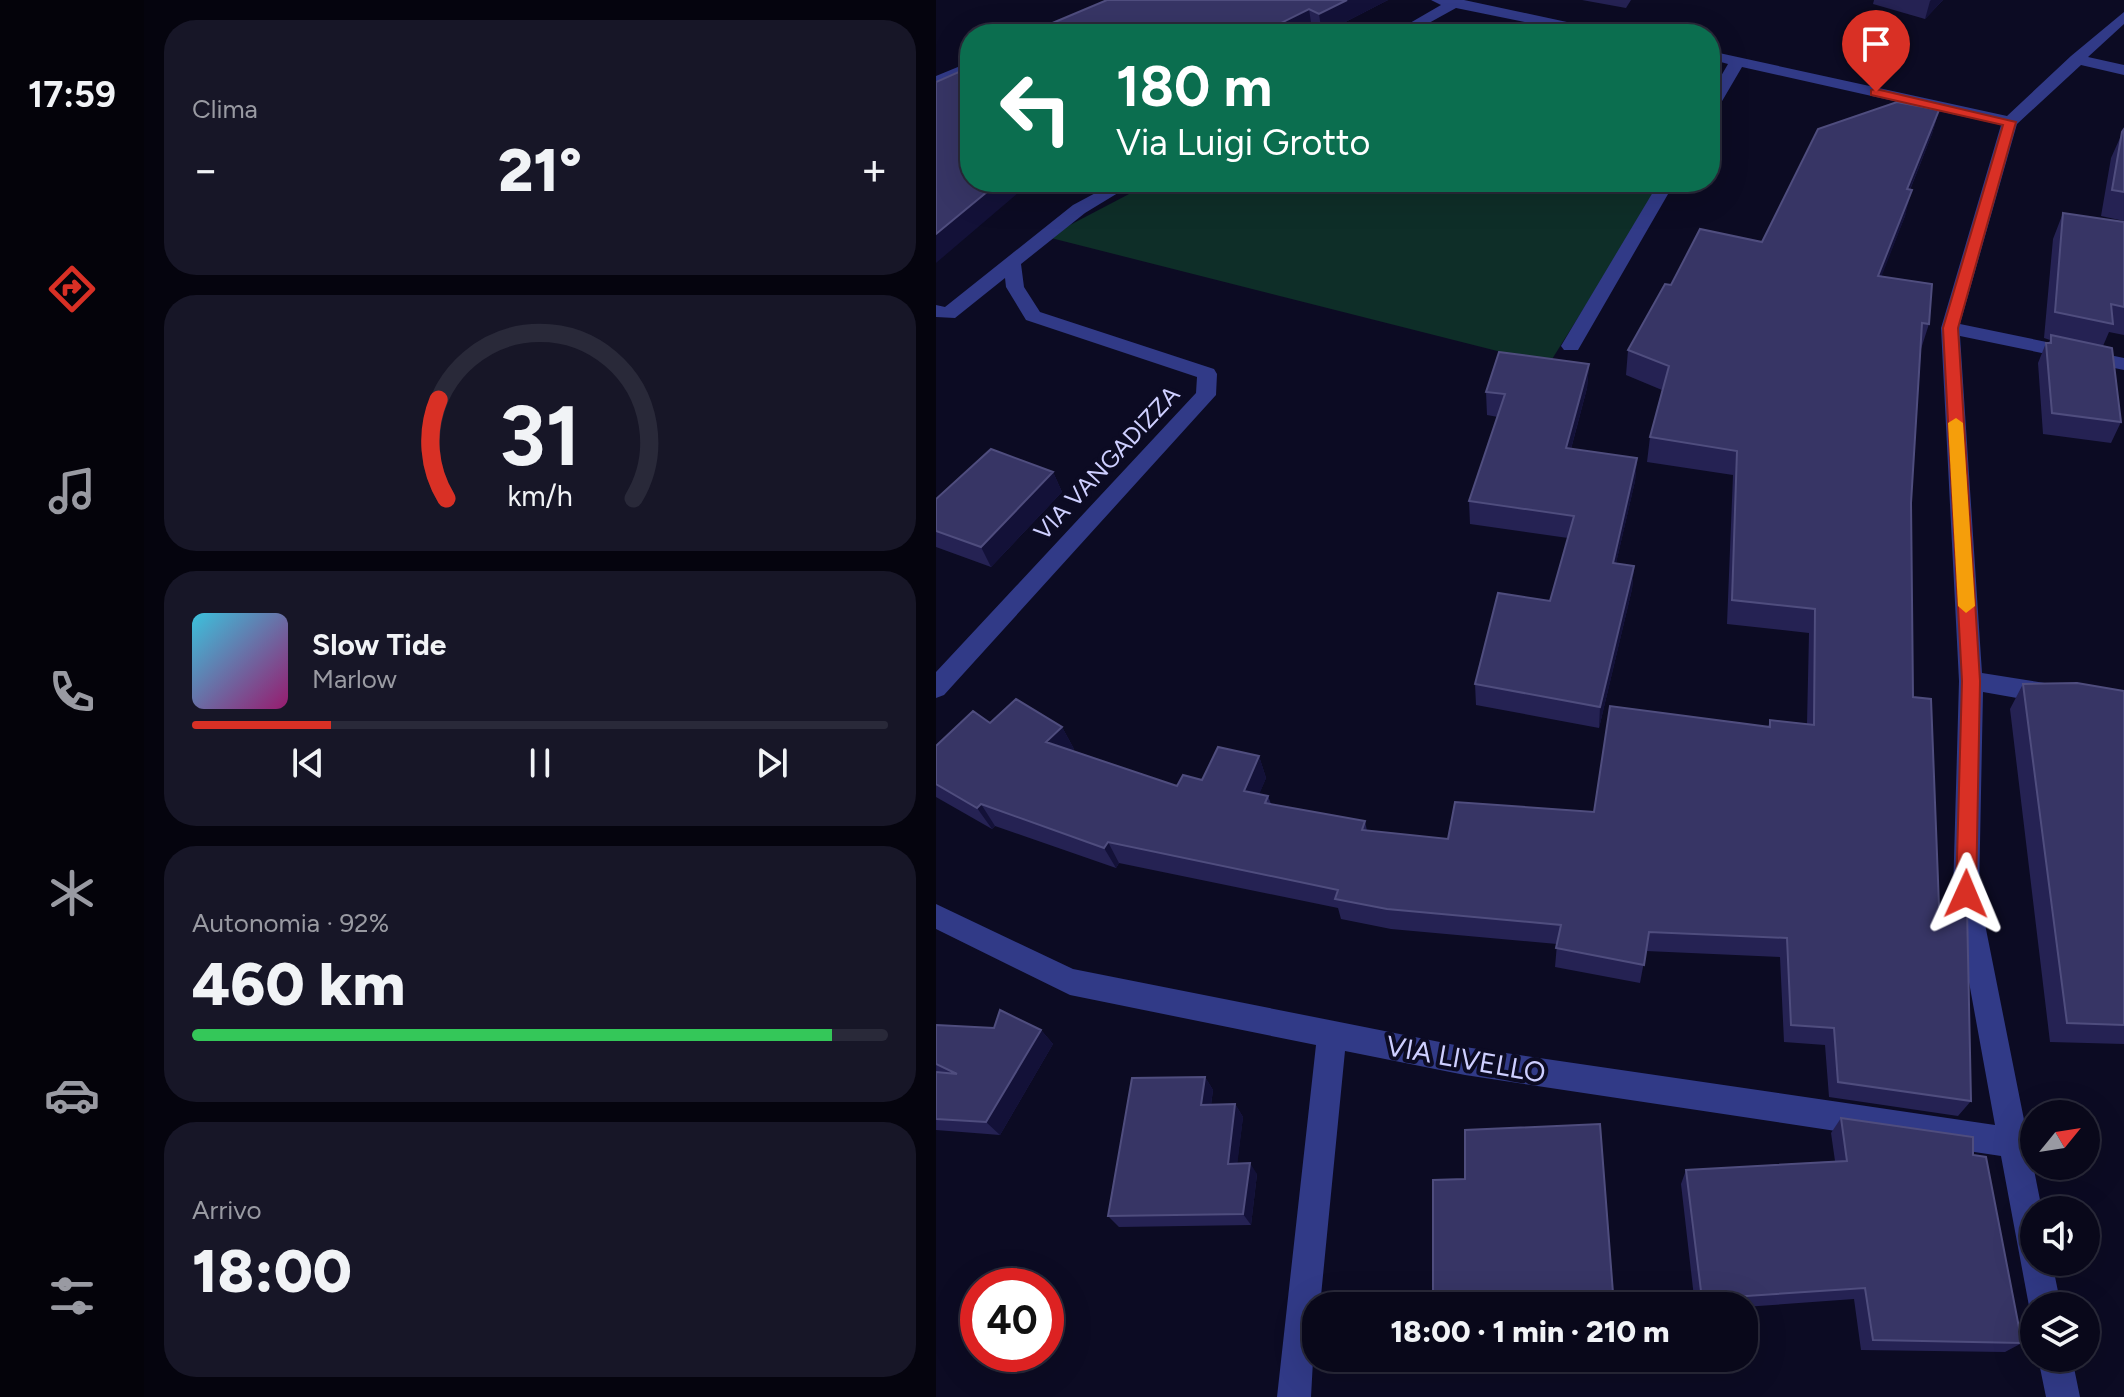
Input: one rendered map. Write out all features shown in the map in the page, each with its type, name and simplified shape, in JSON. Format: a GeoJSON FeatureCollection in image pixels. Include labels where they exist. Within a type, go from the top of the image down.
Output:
{"type":"FeatureCollection","features":[{"type":"Feature","properties":{"kind":"street"},"geometry":{"type":"LineString","coordinates":[[1414,24],[1450,1],[1557,24]]}},
{"type":"Feature","properties":{"kind":"street"},"geometry":{"type":"LineString","coordinates":[[2023,1196],[1966,894],[1971,681],[1950,328],[2010,122],[2124,16]]}},
{"type":"Feature","properties":{"kind":"street"},"geometry":{"type":"LineString","coordinates":[[1720,57],[2010,122]]}},
{"type":"Feature","properties":{"kind":"street"},"geometry":{"type":"LineString","coordinates":[[2076,59],[2124,70]]}},
{"type":"Feature","properties":{"kind":"street"},"geometry":{"type":"LineString","coordinates":[[1720,91],[1738,60]]}},
{"type":"Feature","properties":{"kind":"street"},"geometry":{"type":"LineString","coordinates":[[936,82],[960,71]]}},
{"type":"Feature","properties":{"kind":"street"},"geometry":{"type":"LineString","coordinates":[[936,311],[948,314],[1079,209],[1110,192]]}},
{"type":"Feature","properties":{"kind":"street"},"geometry":{"type":"LineString","coordinates":[[1571,346],[1661,192]]}},
{"type":"Feature","properties":{"kind":"street","name":"VIA VANGADIZZA"},"geometry":{"type":"LineString","coordinates":[[936,688],[1206,395],[1207,374],[1033,316],[1015,287],[1012,264]]}},
{"type":"Feature","properties":{"kind":"street"},"geometry":{"type":"LineString","coordinates":[[1950,328],[2124,364]]}},
{"type":"Feature","properties":{"kind":"street"},"geometry":{"type":"LineString","coordinates":[[1971,681],[2078,698]]}},
{"type":"Feature","properties":{"kind":"street","name":"VIA LIVELLO"},"geometry":{"type":"LineString","coordinates":[[936,916],[1070,982],[1465,1061],[2013,1143]]}},
{"type":"Feature","properties":{"kind":"street"},"geometry":{"type":"LineString","coordinates":[[1294,1397],[1332,1034]]}},
{"type":"Feature","properties":{"kind":"street"},"geometry":{"type":"LineString","coordinates":[[2058,1372],[2063,1397]]}},
{"type":"Feature","properties":{"kind":"green space"},"geometry":{"type":"Polygon","coordinates":[[[1133,192],[1657,192],[1549,364],[1047,237],[1133,192]]]}},
{"type":"Feature","properties":{"kind":"building"},"geometry":{"type":"Polygon","coordinates":[[[1107,0],[1347,0],[1319,14],[1309,9],[1279,24],[1050,24],[1107,0]]]}},
{"type":"Feature","properties":{"kind":"building"},"geometry":{"type":"Polygon","coordinates":[[[960,72],[960,192],[987,192],[936,234],[936,82],[960,72]]]}},
{"type":"Feature","properties":{"kind":"building"},"geometry":{"type":"Polygon","coordinates":[[[1897,102],[1939,110],[1907,189],[1912,190],[1878,276],[1932,284],[1929,324],[1922,323],[1911,503],[1913,697],[1931,699],[1939,906],[1967,907],[1971,1101],[1838,1082],[1834,1028],[1791,1025],[1787,938],[1649,932],[1644,965],[1556,948],[1561,925],[1387,909],[1335,899],[1338,890],[1108,842],[1104,848],[981,804],[977,808],[936,784],[936,746],[973,711],[990,723],[1016,699],[1062,727],[1046,742],[1177,786],[1183,775],[1202,780],[1218,747],[1259,756],[1244,791],[1268,796],[1265,803],[1365,821],[1362,830],[1448,839],[1455,802],[1594,812],[1610,706],[1770,727],[1770,720],[1814,725],[1815,609],[1732,600],[1737,451],[1650,437],[1669,366],[1628,350],[1665,284],[1671,285],[1700,229],[1762,242],[1818,129],[1897,102]]]}},
{"type":"Feature","properties":{"kind":"building"},"geometry":{"type":"Polygon","coordinates":[[[2124,129],[2124,192],[2112,190],[2124,129]]]}},
{"type":"Feature","properties":{"kind":"building"},"geometry":{"type":"Polygon","coordinates":[[[2063,213],[2124,222],[2124,307],[2111,304],[2113,324],[2055,312],[2063,213]]]}},
{"type":"Feature","properties":{"kind":"building"},"geometry":{"type":"Polygon","coordinates":[[[2051,335],[2112,348],[2121,422],[2052,413],[2046,343],[2051,343],[2051,335]]]}},
{"type":"Feature","properties":{"kind":"building"},"geometry":{"type":"Polygon","coordinates":[[[1499,352],[1589,364],[1566,448],[1637,458],[1613,563],[1634,566],[1600,707],[1475,684],[1498,593],[1550,601],[1574,516],[1469,501],[1505,394],[1486,392],[1499,352]]]}},
{"type":"Feature","properties":{"kind":"building"},"geometry":{"type":"Polygon","coordinates":[[[991,449],[1053,472],[981,547],[936,531],[936,499],[991,449]]]}},
{"type":"Feature","properties":{"kind":"building"},"geometry":{"type":"Polygon","coordinates":[[[2077,683],[2124,691],[2124,1025],[2067,1023],[2023,684],[2077,683]]]}},
{"type":"Feature","properties":{"kind":"building"},"geometry":{"type":"Polygon","coordinates":[[[1000,1010],[1041,1030],[986,1122],[936,1119],[936,1072],[957,1074],[936,1064],[936,1025],[994,1028],[1000,1010]]]}},
{"type":"Feature","properties":{"kind":"building"},"geometry":{"type":"Polygon","coordinates":[[[1205,1077],[1201,1105],[1235,1104],[1228,1164],[1250,1163],[1243,1214],[1108,1216],[1132,1078],[1205,1077]]]}},
{"type":"Feature","properties":{"kind":"building"},"geometry":{"type":"Polygon","coordinates":[[[1841,1118],[1973,1137],[1973,1155],[1986,1157],[2020,1343],[1873,1340],[1865,1288],[1758,1295],[1758,1292],[1701,1292],[1686,1170],[1847,1161],[1841,1118]]]}},
{"type":"Feature","properties":{"kind":"building"},"geometry":{"type":"Polygon","coordinates":[[[1600,1124],[1613,1292],[1433,1292],[1433,1180],[1465,1179],[1465,1130],[1600,1124]]]}},
{"type":"Feature","properties":{"kind":"slow traffic"},"geometry":{"type":"LineString","coordinates":[[1956,423],[1966,606]]}},
{"type":"Feature","properties":{"kind":"route"},"geometry":{"type":"LineString","coordinates":[[1876,92],[2010,122],[1950,328],[1971,681],[1966,894]]}}]}
